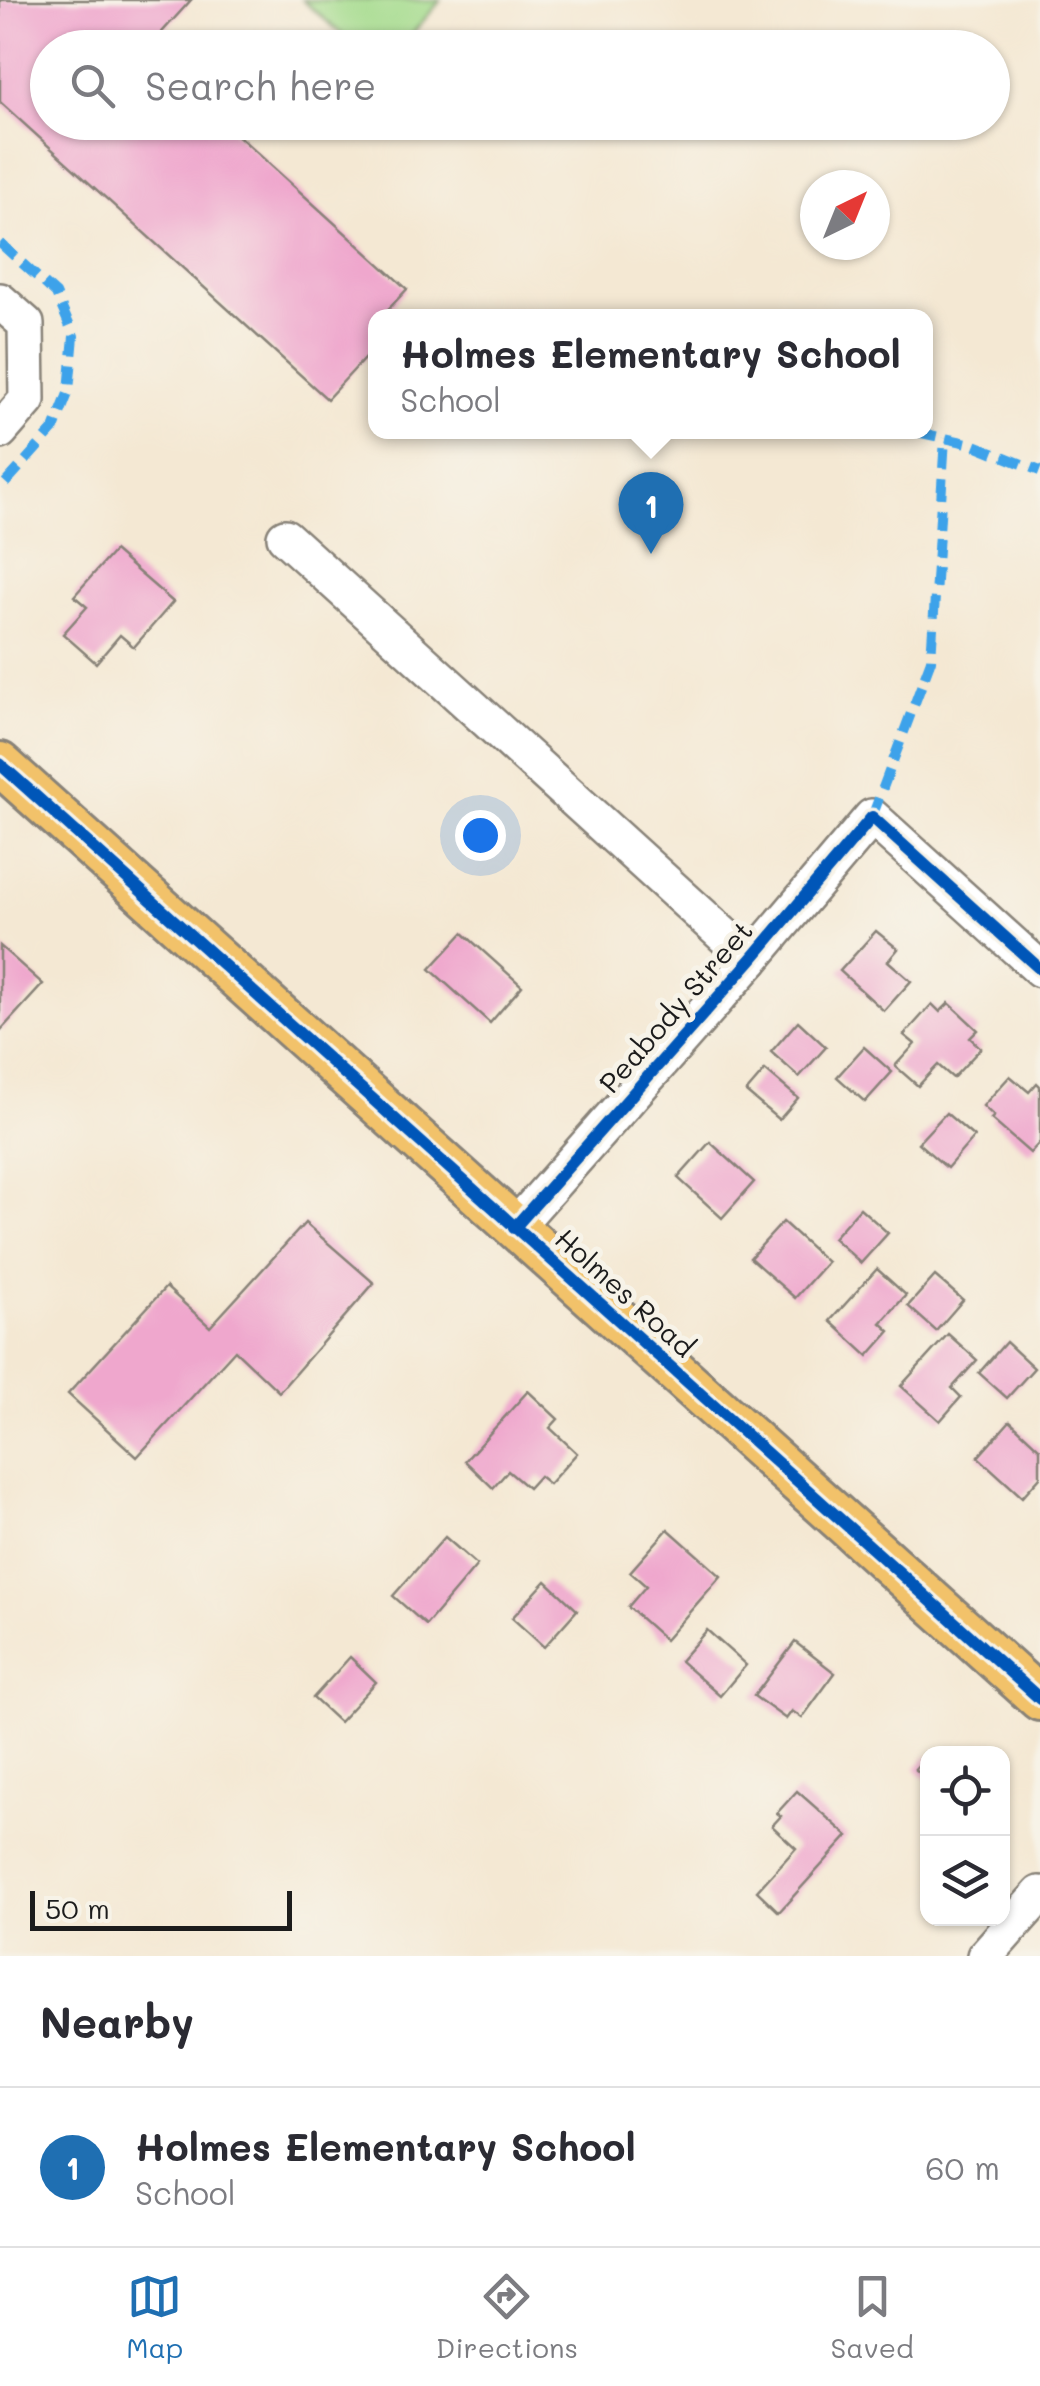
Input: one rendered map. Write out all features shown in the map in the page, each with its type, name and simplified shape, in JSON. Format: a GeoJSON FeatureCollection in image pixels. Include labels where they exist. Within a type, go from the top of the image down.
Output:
{"type":"FeatureCollection","features":[{"type":"Feature","properties":{"kind":"main road","name":"Holmes Road"},"geometry":{"type":"LineString","coordinates":[[0,764],[1040,1699]]}},
{"type":"Feature","properties":{"kind":"street"},"geometry":{"type":"LineString","coordinates":[[0,301],[26,324],[27,400],[0,430]]}},
{"type":"Feature","properties":{"kind":"street"},"geometry":{"type":"LineString","coordinates":[[286,537],[751,960]]}},
{"type":"Feature","properties":{"kind":"street","name":"Peabody Street"},"geometry":{"type":"LineString","coordinates":[[514,1228],[872,817],[1040,969]]}},
{"type":"Feature","properties":{"kind":"street"},"geometry":{"type":"LineString","coordinates":[[985,1956],[1040,1894]]}},
{"type":"Feature","properties":{"kind":"green space"},"geometry":{"type":"Polygon","coordinates":[[[302,0],[441,0],[415,30],[337,30],[302,0]]]}},
{"type":"Feature","properties":{"kind":"building"},"geometry":{"type":"Polygon","coordinates":[[[0,0],[191,0],[164,30],[30,30],[30,129],[0,102],[0,0]]]}},
{"type":"Feature","properties":{"kind":"building"},"geometry":{"type":"Polygon","coordinates":[[[42,140],[243,140],[407,289],[388,309],[368,309],[368,355],[327,399],[42,140]]]}},
{"type":"Feature","properties":{"kind":"building"},"geometry":{"type":"Polygon","coordinates":[[[114,551],[173,602],[134,647],[120,635],[96,663],[63,634],[87,607],[74,596],[114,551]]]}},
{"type":"Feature","properties":{"kind":"building"},"geometry":{"type":"Polygon","coordinates":[[[876,931],[898,949],[888,961],[911,981],[884,1011],[840,971],[876,931]]]}},
{"type":"Feature","properties":{"kind":"building"},"geometry":{"type":"Polygon","coordinates":[[[463,933],[522,986],[490,1023],[430,969],[463,933]]]}},
{"type":"Feature","properties":{"kind":"building"},"geometry":{"type":"Polygon","coordinates":[[[0,946],[43,984],[0,1031],[0,946]]]}},
{"type":"Feature","properties":{"kind":"building"},"geometry":{"type":"Polygon","coordinates":[[[949,1003],[978,1030],[970,1038],[981,1048],[953,1078],[938,1065],[918,1086],[895,1066],[915,1044],[904,1035],[932,1004],[940,1012],[949,1003]]]}},
{"type":"Feature","properties":{"kind":"building"},"geometry":{"type":"Polygon","coordinates":[[[798,1021],[826,1047],[799,1077],[771,1052],[798,1021]]]}},
{"type":"Feature","properties":{"kind":"building"},"geometry":{"type":"Polygon","coordinates":[[[864,1047],[892,1072],[865,1102],[837,1077],[864,1047]]]}},
{"type":"Feature","properties":{"kind":"building"},"geometry":{"type":"Polygon","coordinates":[[[765,1070],[798,1098],[779,1120],[746,1092],[765,1070]]]}},
{"type":"Feature","properties":{"kind":"building"},"geometry":{"type":"Polygon","coordinates":[[[1010,1076],[1029,1092],[1037,1083],[1040,1086],[1040,1142],[1030,1153],[991,1119],[994,1116],[983,1106],[1010,1076]]]}},
{"type":"Feature","properties":{"kind":"building"},"geometry":{"type":"Polygon","coordinates":[[[946,1113],[974,1137],[947,1168],[918,1143],[946,1113]]]}},
{"type":"Feature","properties":{"kind":"building"},"geometry":{"type":"Polygon","coordinates":[[[710,1142],[754,1182],[722,1218],[678,1178],[710,1142]]]}},
{"type":"Feature","properties":{"kind":"building"},"geometry":{"type":"Polygon","coordinates":[[[860,1208],[888,1233],[861,1263],[833,1238],[860,1208]]]}},
{"type":"Feature","properties":{"kind":"building"},"geometry":{"type":"Polygon","coordinates":[[[783,1222],[827,1262],[795,1298],[750,1258],[783,1222]]]}},
{"type":"Feature","properties":{"kind":"building"},"geometry":{"type":"Polygon","coordinates":[[[305,1223],[374,1283],[279,1392],[235,1350],[137,1457],[68,1394],[166,1287],[210,1327],[305,1223]]]}},
{"type":"Feature","properties":{"kind":"building"},"geometry":{"type":"Polygon","coordinates":[[[877,1269],[906,1295],[881,1323],[890,1331],[868,1356],[830,1321],[877,1269]]]}},
{"type":"Feature","properties":{"kind":"building"},"geometry":{"type":"Polygon","coordinates":[[[935,1276],[963,1300],[936,1331],[908,1306],[935,1276]]]}},
{"type":"Feature","properties":{"kind":"building"},"geometry":{"type":"Polygon","coordinates":[[[948,1334],[977,1360],[952,1388],[961,1397],[940,1421],[901,1386],[948,1334]]]}},
{"type":"Feature","properties":{"kind":"building"},"geometry":{"type":"Polygon","coordinates":[[[1006,1342],[1034,1368],[1007,1398],[979,1373],[1006,1342]]]}},
{"type":"Feature","properties":{"kind":"building"},"geometry":{"type":"Polygon","coordinates":[[[528,1391],[558,1419],[550,1428],[577,1453],[549,1484],[539,1476],[528,1488],[508,1471],[493,1488],[465,1461],[528,1391]]]}},
{"type":"Feature","properties":{"kind":"building"},"geometry":{"type":"Polygon","coordinates":[[[1010,1421],[1040,1449],[1040,1477],[1022,1497],[978,1457],[1010,1421]]]}},
{"type":"Feature","properties":{"kind":"building"},"geometry":{"type":"Polygon","coordinates":[[[668,1529],[721,1576],[665,1640],[628,1607],[646,1586],[630,1572],[668,1529]]]}},
{"type":"Feature","properties":{"kind":"building"},"geometry":{"type":"Polygon","coordinates":[[[445,1537],[477,1565],[426,1625],[393,1596],[445,1537]]]}},
{"type":"Feature","properties":{"kind":"building"},"geometry":{"type":"Polygon","coordinates":[[[546,1581],[577,1610],[544,1647],[512,1618],[546,1581]]]}},
{"type":"Feature","properties":{"kind":"building"},"geometry":{"type":"Polygon","coordinates":[[[707,1630],[746,1665],[720,1696],[680,1661],[707,1630]]]}},
{"type":"Feature","properties":{"kind":"building"},"geometry":{"type":"Polygon","coordinates":[[[795,1642],[835,1673],[802,1718],[792,1711],[786,1719],[754,1696],[795,1642]]]}},
{"type":"Feature","properties":{"kind":"building"},"geometry":{"type":"Polygon","coordinates":[[[350,1657],[376,1682],[339,1722],[313,1698],[350,1657]]]}},
{"type":"Feature","properties":{"kind":"building"},"geometry":{"type":"Polygon","coordinates":[[[797,1791],[848,1836],[779,1912],[757,1891],[796,1848],[772,1826],[781,1816],[777,1813],[797,1791]]]}},
{"type":"Feature","properties":{"kind":"marked path"},"geometry":{"type":"LineString","coordinates":[[0,243],[56,294],[74,336],[69,391],[54,429],[0,489]]}},
{"type":"Feature","properties":{"kind":"marked path"},"geometry":{"type":"LineString","coordinates":[[933,435],[972,444],[1040,471]]}},
{"type":"Feature","properties":{"kind":"marked path"},"geometry":{"type":"LineString","coordinates":[[872,817],[931,660],[945,438]]}},
{"type":"Feature","properties":{"kind":"cycle path"},"geometry":{"type":"LineString","coordinates":[[0,764],[1040,1699]]}},
{"type":"Feature","properties":{"kind":"cycle path"},"geometry":{"type":"LineString","coordinates":[[514,1228],[872,817],[1040,969]]}},
{"type":"Feature","properties":{"kind":"place","name":"Holmes Elementary School"},"geometry":{"type":"Point","coordinates":[651,554]}}]}
